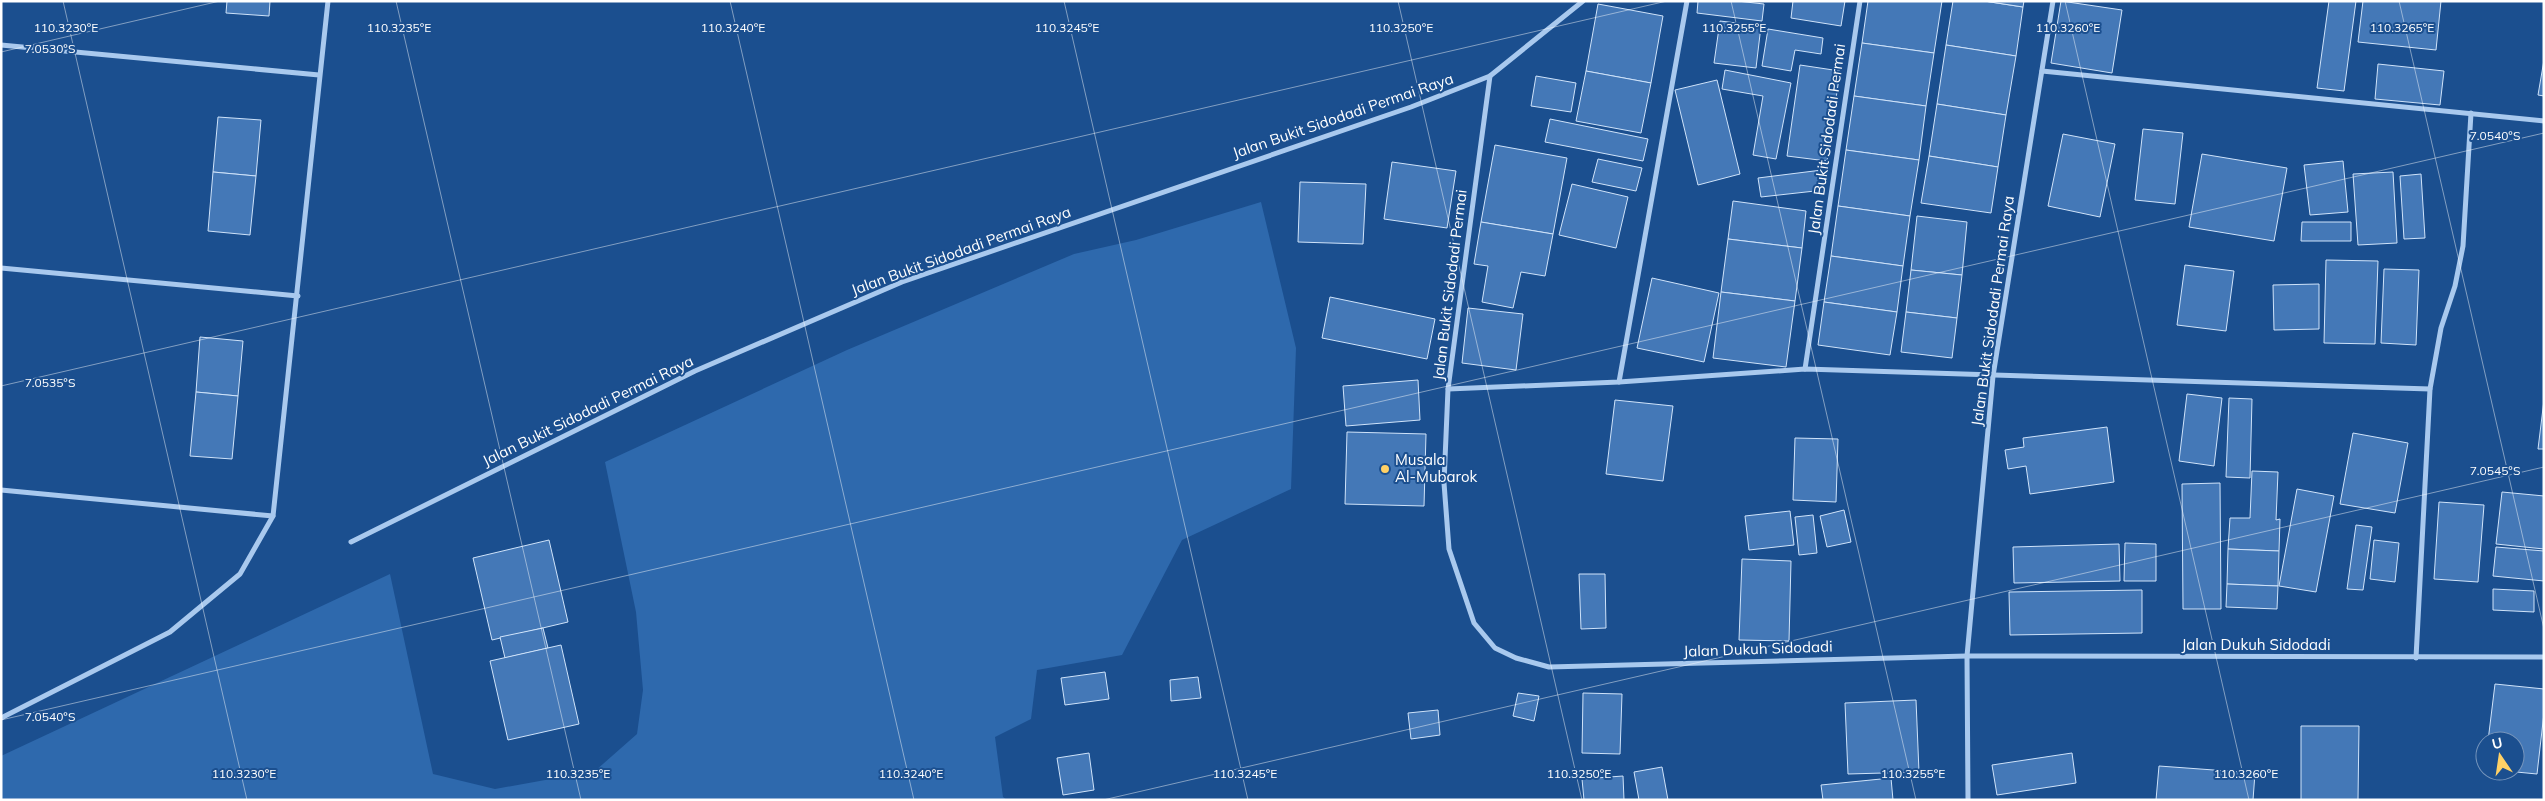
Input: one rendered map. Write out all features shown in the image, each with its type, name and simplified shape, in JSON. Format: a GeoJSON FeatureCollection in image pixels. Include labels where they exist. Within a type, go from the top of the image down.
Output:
{"type":"FeatureCollection","features":[{"type":"Feature","properties":{"kind":"street"},"geometry":{"type":"LineString","coordinates":[[1,718],[170,632],[240,574],[273,516],[328,1]]}},
{"type":"Feature","properties":{"kind":"street","name":"Jalan Bukit Sidodadi Permai Raya"},"geometry":{"type":"LineString","coordinates":[[351,542],[695,371],[902,282],[1411,107],[1490,76],[1583,1]]}},
{"type":"Feature","properties":{"kind":"street"},"geometry":{"type":"LineString","coordinates":[[1619,382],[1687,1]]}},
{"type":"Feature","properties":{"kind":"street","name":"Jalan Bukit Sidodadi Permai"},"geometry":{"type":"LineString","coordinates":[[1805,369],[1860,1]]}},
{"type":"Feature","properties":{"kind":"street","name":"Jalan Bukit Sidodadi Permai Raya"},"geometry":{"type":"LineString","coordinates":[[1967,656],[1993,376],[2052,1]]}},
{"type":"Feature","properties":{"kind":"street"},"geometry":{"type":"LineString","coordinates":[[1,45],[319,75]]}},
{"type":"Feature","properties":{"kind":"street"},"geometry":{"type":"LineString","coordinates":[[2042,71],[2544,121]]}},
{"type":"Feature","properties":{"kind":"street","name":"Jalan Bukit Sidodadi Permai"},"geometry":{"type":"LineString","coordinates":[[1490,76],[1448,389],[1619,382],[1805,369],[1993,376]]}},
{"type":"Feature","properties":{"kind":"street"},"geometry":{"type":"LineString","coordinates":[[2416,658],[2430,389],[2441,328],[2455,286],[2463,246],[2471,113]]}},
{"type":"Feature","properties":{"kind":"street"},"geometry":{"type":"LineString","coordinates":[[1,268],[298,296]]}},
{"type":"Feature","properties":{"kind":"street"},"geometry":{"type":"LineString","coordinates":[[1993,376],[2430,389]]}},
{"type":"Feature","properties":{"kind":"street","name":"Jalan Dukuh Sidodadi"},"geometry":{"type":"LineString","coordinates":[[1448,389],[1444,483],[1449,549],[1474,623],[1495,648],[1516,658],[1549,667],[1967,656],[2544,657]]}},
{"type":"Feature","properties":{"kind":"street"},"geometry":{"type":"LineString","coordinates":[[1,490],[273,516]]}},
{"type":"Feature","properties":{"kind":"street"},"geometry":{"type":"LineString","coordinates":[[1967,656],[1968,800]]}},
{"type":"Feature","properties":{"kind":"shaded area"},"geometry":{"type":"Polygon","coordinates":[[[1261,202],[1296,348],[1291,489],[1182,540],[1122,655],[1037,670],[1031,719],[995,737],[1003,797],[1007,800],[1,800],[1,756],[390,574],[433,774],[495,789],[595,771],[637,734],[643,690],[636,612],[605,462],[847,350],[1074,254],[1136,240],[1261,202]]]}},
{"type":"Feature","properties":{"kind":"building"},"geometry":{"type":"Polygon","coordinates":[[[227,1],[270,1],[269,16],[226,13],[227,1]]]}},
{"type":"Feature","properties":{"kind":"building"},"geometry":{"type":"Polygon","coordinates":[[[1698,1],[1737,1],[1764,4],[1762,21],[1697,13],[1698,1]]]}},
{"type":"Feature","properties":{"kind":"building"},"geometry":{"type":"Polygon","coordinates":[[[1793,1],[1845,1],[1841,26],[1791,18],[1793,1]]]}},
{"type":"Feature","properties":{"kind":"building"},"geometry":{"type":"Polygon","coordinates":[[[1868,1],[1942,1],[1934,53],[1862,43],[1868,1]]]}},
{"type":"Feature","properties":{"kind":"building"},"geometry":{"type":"Polygon","coordinates":[[[1953,1],[1984,1],[2023,7],[2016,56],[1946,45],[1953,1]]]}},
{"type":"Feature","properties":{"kind":"building"},"geometry":{"type":"Polygon","coordinates":[[[1984,1],[2024,1],[2023,7],[1984,1]]]}},
{"type":"Feature","properties":{"kind":"building"},"geometry":{"type":"Polygon","coordinates":[[[2061,1],[2122,10],[2112,73],[2051,63],[2061,1]]]}},
{"type":"Feature","properties":{"kind":"building"},"geometry":{"type":"Polygon","coordinates":[[[2329,1],[2356,1],[2344,91],[2317,88],[2329,1]]]}},
{"type":"Feature","properties":{"kind":"building"},"geometry":{"type":"Polygon","coordinates":[[[2363,1],[2441,1],[2436,50],[2358,42],[2363,1]]]}},
{"type":"Feature","properties":{"kind":"building"},"geometry":{"type":"Polygon","coordinates":[[[1598,4],[1663,16],[1651,83],[1586,71],[1598,4]]]}},
{"type":"Feature","properties":{"kind":"building"},"geometry":{"type":"Polygon","coordinates":[[[1720,21],[1761,26],[1756,68],[1714,63],[1720,21]]]}},
{"type":"Feature","properties":{"kind":"building"},"geometry":{"type":"Polygon","coordinates":[[[1768,29],[1823,38],[1821,54],[1795,50],[1791,71],[1762,66],[1768,29]]]}},
{"type":"Feature","properties":{"kind":"building"},"geometry":{"type":"Polygon","coordinates":[[[1862,43],[1934,53],[1926,106],[1854,96],[1862,43]]]}},
{"type":"Feature","properties":{"kind":"building"},"geometry":{"type":"Polygon","coordinates":[[[1946,45],[2016,56],[2006,115],[1937,104],[1946,45]]]}},
{"type":"Feature","properties":{"kind":"building"},"geometry":{"type":"Polygon","coordinates":[[[2544,60],[2544,96],[2538,95],[2544,60]]]}},
{"type":"Feature","properties":{"kind":"building"},"geometry":{"type":"Polygon","coordinates":[[[2378,64],[2444,71],[2440,105],[2375,99],[2378,64]]]}},
{"type":"Feature","properties":{"kind":"building"},"geometry":{"type":"Polygon","coordinates":[[[1800,65],[1840,71],[1827,161],[1787,156],[1800,65]]]}},
{"type":"Feature","properties":{"kind":"building"},"geometry":{"type":"Polygon","coordinates":[[[1725,70],[1791,83],[1776,159],[1753,155],[1763,96],[1722,89],[1725,70]]]}},
{"type":"Feature","properties":{"kind":"building"},"geometry":{"type":"Polygon","coordinates":[[[1586,71],[1651,83],[1641,133],[1576,121],[1586,71]]]}},
{"type":"Feature","properties":{"kind":"building"},"geometry":{"type":"Polygon","coordinates":[[[1536,76],[1576,83],[1571,112],[1531,106],[1536,76]]]}},
{"type":"Feature","properties":{"kind":"building"},"geometry":{"type":"Polygon","coordinates":[[[1717,80],[1740,174],[1698,185],[1675,90],[1717,80]]]}},
{"type":"Feature","properties":{"kind":"building"},"geometry":{"type":"Polygon","coordinates":[[[1854,96],[1926,106],[1919,160],[1846,150],[1854,96]]]}},
{"type":"Feature","properties":{"kind":"building"},"geometry":{"type":"Polygon","coordinates":[[[1937,104],[2006,115],[1998,167],[1929,156],[1937,104]]]}},
{"type":"Feature","properties":{"kind":"building"},"geometry":{"type":"Polygon","coordinates":[[[218,117],[261,120],[256,176],[213,172],[218,117]]]}},
{"type":"Feature","properties":{"kind":"building"},"geometry":{"type":"Polygon","coordinates":[[[1550,119],[1648,139],[1643,161],[1545,142],[1550,119]]]}},
{"type":"Feature","properties":{"kind":"building"},"geometry":{"type":"Polygon","coordinates":[[[2143,129],[2183,133],[2175,204],[2135,200],[2143,129]]]}},
{"type":"Feature","properties":{"kind":"building"},"geometry":{"type":"Polygon","coordinates":[[[2063,134],[2115,144],[2100,217],[2048,206],[2063,134]]]}},
{"type":"Feature","properties":{"kind":"building"},"geometry":{"type":"Polygon","coordinates":[[[1495,145],[1567,158],[1553,234],[1481,222],[1495,145]]]}},
{"type":"Feature","properties":{"kind":"building"},"geometry":{"type":"Polygon","coordinates":[[[1846,150],[1919,160],[1910,216],[1838,206],[1846,150]]]}},
{"type":"Feature","properties":{"kind":"building"},"geometry":{"type":"Polygon","coordinates":[[[2202,154],[2287,168],[2274,241],[2189,227],[2202,154]]]}},
{"type":"Feature","properties":{"kind":"building"},"geometry":{"type":"Polygon","coordinates":[[[1929,156],[1998,167],[1991,213],[1921,203],[1929,156]]]}},
{"type":"Feature","properties":{"kind":"building"},"geometry":{"type":"Polygon","coordinates":[[[1598,159],[1642,168],[1636,191],[1592,182],[1598,159]]]}},
{"type":"Feature","properties":{"kind":"building"},"geometry":{"type":"Polygon","coordinates":[[[2343,161],[2348,212],[2310,215],[2304,165],[2343,161]]]}},
{"type":"Feature","properties":{"kind":"building"},"geometry":{"type":"Polygon","coordinates":[[[1392,162],[1456,171],[1447,228],[1384,219],[1392,162]]]}},
{"type":"Feature","properties":{"kind":"building"},"geometry":{"type":"Polygon","coordinates":[[[1822,170],[1824,190],[1761,197],[1758,178],[1822,170]]]}},
{"type":"Feature","properties":{"kind":"building"},"geometry":{"type":"Polygon","coordinates":[[[213,172],[256,176],[250,235],[208,231],[213,172]]]}},
{"type":"Feature","properties":{"kind":"building"},"geometry":{"type":"Polygon","coordinates":[[[2393,172],[2397,243],[2358,245],[2353,174],[2393,172]]]}},
{"type":"Feature","properties":{"kind":"building"},"geometry":{"type":"Polygon","coordinates":[[[2421,174],[2425,238],[2404,239],[2400,176],[2421,174]]]}},
{"type":"Feature","properties":{"kind":"building"},"geometry":{"type":"Polygon","coordinates":[[[1300,182],[1366,184],[1363,244],[1298,242],[1300,182]]]}},
{"type":"Feature","properties":{"kind":"building"},"geometry":{"type":"Polygon","coordinates":[[[1572,184],[1628,197],[1616,248],[1559,235],[1572,184]]]}},
{"type":"Feature","properties":{"kind":"building"},"geometry":{"type":"Polygon","coordinates":[[[1733,201],[1806,211],[1802,248],[1728,239],[1733,201]]]}},
{"type":"Feature","properties":{"kind":"building"},"geometry":{"type":"Polygon","coordinates":[[[1838,206],[1910,216],[1903,266],[1831,256],[1838,206]]]}},
{"type":"Feature","properties":{"kind":"building"},"geometry":{"type":"Polygon","coordinates":[[[1917,216],[1967,222],[1962,275],[1911,270],[1917,216]]]}},
{"type":"Feature","properties":{"kind":"building"},"geometry":{"type":"Polygon","coordinates":[[[1481,222],[1553,234],[1545,276],[1521,272],[1513,308],[1482,302],[1488,266],[1474,264],[1481,222]]]}},
{"type":"Feature","properties":{"kind":"building"},"geometry":{"type":"Polygon","coordinates":[[[2302,222],[2351,222],[2351,241],[2301,241],[2302,222]]]}},
{"type":"Feature","properties":{"kind":"building"},"geometry":{"type":"Polygon","coordinates":[[[1728,239],[1802,248],[1795,301],[1721,292],[1728,239]]]}},
{"type":"Feature","properties":{"kind":"building"},"geometry":{"type":"Polygon","coordinates":[[[1831,256],[1903,266],[1897,312],[1824,302],[1831,256]]]}},
{"type":"Feature","properties":{"kind":"building"},"geometry":{"type":"Polygon","coordinates":[[[2326,260],[2378,261],[2375,344],[2324,343],[2326,260]]]}},
{"type":"Feature","properties":{"kind":"building"},"geometry":{"type":"Polygon","coordinates":[[[2185,265],[2234,271],[2226,331],[2177,325],[2185,265]]]}},
{"type":"Feature","properties":{"kind":"building"},"geometry":{"type":"Polygon","coordinates":[[[2384,269],[2419,270],[2416,345],[2381,343],[2384,269]]]}},
{"type":"Feature","properties":{"kind":"building"},"geometry":{"type":"Polygon","coordinates":[[[1911,270],[1962,275],[1957,318],[1906,312],[1911,270]]]}},
{"type":"Feature","properties":{"kind":"building"},"geometry":{"type":"Polygon","coordinates":[[[1652,278],[1719,293],[1704,362],[1637,348],[1652,278]]]}},
{"type":"Feature","properties":{"kind":"building"},"geometry":{"type":"Polygon","coordinates":[[[2319,284],[2319,329],[2274,330],[2273,285],[2319,284]]]}},
{"type":"Feature","properties":{"kind":"building"},"geometry":{"type":"Polygon","coordinates":[[[1721,292],[1795,301],[1786,367],[1713,358],[1721,292]]]}},
{"type":"Feature","properties":{"kind":"building"},"geometry":{"type":"Polygon","coordinates":[[[1330,297],[1435,319],[1427,359],[1322,338],[1330,297]]]}},
{"type":"Feature","properties":{"kind":"building"},"geometry":{"type":"Polygon","coordinates":[[[1824,302],[1897,312],[1890,355],[1818,345],[1824,302]]]}},
{"type":"Feature","properties":{"kind":"building"},"geometry":{"type":"Polygon","coordinates":[[[1468,308],[1523,314],[1516,370],[1462,363],[1468,308]]]}},
{"type":"Feature","properties":{"kind":"building"},"geometry":{"type":"Polygon","coordinates":[[[1906,312],[1957,318],[1952,358],[1901,352],[1906,312]]]}},
{"type":"Feature","properties":{"kind":"building"},"geometry":{"type":"Polygon","coordinates":[[[200,337],[243,341],[238,396],[196,392],[200,337]]]}},
{"type":"Feature","properties":{"kind":"building"},"geometry":{"type":"Polygon","coordinates":[[[1418,380],[1420,420],[1346,426],[1343,386],[1418,380]]]}},
{"type":"Feature","properties":{"kind":"building"},"geometry":{"type":"Polygon","coordinates":[[[196,392],[238,396],[232,459],[190,456],[196,392]]]}},
{"type":"Feature","properties":{"kind":"building"},"geometry":{"type":"Polygon","coordinates":[[[2187,394],[2222,398],[2214,466],[2179,461],[2187,394]]]}},
{"type":"Feature","properties":{"kind":"building"},"geometry":{"type":"Polygon","coordinates":[[[2229,398],[2252,399],[2250,478],[2226,477],[2229,398]]]}},
{"type":"Feature","properties":{"kind":"building"},"geometry":{"type":"Polygon","coordinates":[[[1615,400],[1673,406],[1663,481],[1606,474],[1615,400]]]}},
{"type":"Feature","properties":{"kind":"building"},"geometry":{"type":"Polygon","coordinates":[[[2544,400],[2544,449],[2538,449],[2544,400]]]}},
{"type":"Feature","properties":{"kind":"building"},"geometry":{"type":"Polygon","coordinates":[[[2107,427],[2114,482],[2030,494],[2026,466],[2008,469],[2005,450],[2024,447],[2023,438],[2107,427]]]}},
{"type":"Feature","properties":{"kind":"building","name":"Musala Al-Mubarok"},"geometry":{"type":"Polygon","coordinates":[[[1347,432],[1426,434],[1424,506],[1345,504],[1347,432]]]}},
{"type":"Feature","properties":{"kind":"building"},"geometry":{"type":"Polygon","coordinates":[[[2353,433],[2408,443],[2395,513],[2340,504],[2353,433]]]}},
{"type":"Feature","properties":{"kind":"building"},"geometry":{"type":"Polygon","coordinates":[[[1795,438],[1838,439],[1836,502],[1793,500],[1795,438]]]}},
{"type":"Feature","properties":{"kind":"building"},"geometry":{"type":"Polygon","coordinates":[[[2252,471],[2278,472],[2276,520],[2280,519],[2279,551],[2228,549],[2230,518],[2250,518],[2252,471]]]}},
{"type":"Feature","properties":{"kind":"building"},"geometry":{"type":"Polygon","coordinates":[[[2220,483],[2221,609],[2183,609],[2182,484],[2220,483]]]}},
{"type":"Feature","properties":{"kind":"building"},"geometry":{"type":"Polygon","coordinates":[[[2297,489],[2334,496],[2316,592],[2279,586],[2297,489]]]}},
{"type":"Feature","properties":{"kind":"building"},"geometry":{"type":"Polygon","coordinates":[[[2502,492],[2544,496],[2544,549],[2496,544],[2502,492]]]}},
{"type":"Feature","properties":{"kind":"building"},"geometry":{"type":"Polygon","coordinates":[[[2439,502],[2484,505],[2478,582],[2434,579],[2439,502]]]}},
{"type":"Feature","properties":{"kind":"building"},"geometry":{"type":"Polygon","coordinates":[[[1844,510],[1851,542],[1827,547],[1820,516],[1844,510]]]}},
{"type":"Feature","properties":{"kind":"building"},"geometry":{"type":"Polygon","coordinates":[[[1790,511],[1794,545],[1749,550],[1745,516],[1790,511]]]}},
{"type":"Feature","properties":{"kind":"building"},"geometry":{"type":"Polygon","coordinates":[[[1813,515],[1817,553],[1799,555],[1795,517],[1813,515]]]}},
{"type":"Feature","properties":{"kind":"building"},"geometry":{"type":"Polygon","coordinates":[[[2356,525],[2372,527],[2363,590],[2347,589],[2356,525]]]}},
{"type":"Feature","properties":{"kind":"building"},"geometry":{"type":"Polygon","coordinates":[[[549,540],[568,622],[492,640],[473,558],[549,540]]]}},
{"type":"Feature","properties":{"kind":"building"},"geometry":{"type":"Polygon","coordinates":[[[2374,540],[2399,543],[2395,582],[2370,579],[2374,540]]]}},
{"type":"Feature","properties":{"kind":"building"},"geometry":{"type":"Polygon","coordinates":[[[2125,543],[2156,544],[2156,581],[2124,581],[2125,543]]]}},
{"type":"Feature","properties":{"kind":"building"},"geometry":{"type":"Polygon","coordinates":[[[2119,544],[2120,581],[2014,583],[2013,547],[2119,544]]]}},
{"type":"Feature","properties":{"kind":"building"},"geometry":{"type":"Polygon","coordinates":[[[2496,547],[2544,551],[2544,581],[2493,576],[2496,547]]]}},
{"type":"Feature","properties":{"kind":"building"},"geometry":{"type":"Polygon","coordinates":[[[2228,549],[2279,551],[2278,586],[2227,584],[2228,549]]]}},
{"type":"Feature","properties":{"kind":"building"},"geometry":{"type":"Polygon","coordinates":[[[1742,559],[1791,561],[1789,641],[1739,640],[1742,559]]]}},
{"type":"Feature","properties":{"kind":"building"},"geometry":{"type":"Polygon","coordinates":[[[1579,574],[1605,574],[1606,628],[1581,629],[1579,574]]]}},
{"type":"Feature","properties":{"kind":"building"},"geometry":{"type":"Polygon","coordinates":[[[2227,584],[2278,586],[2277,609],[2226,607],[2227,584]]]}},
{"type":"Feature","properties":{"kind":"building"},"geometry":{"type":"Polygon","coordinates":[[[2493,589],[2534,591],[2534,612],[2493,610],[2493,589]]]}},
{"type":"Feature","properties":{"kind":"building"},"geometry":{"type":"Polygon","coordinates":[[[2142,590],[2142,633],[2010,635],[2009,592],[2142,590]]]}},
{"type":"Feature","properties":{"kind":"building"},"geometry":{"type":"Polygon","coordinates":[[[543,628],[548,648],[505,658],[500,637],[543,628]]]}},
{"type":"Feature","properties":{"kind":"building"},"geometry":{"type":"Polygon","coordinates":[[[561,645],[579,724],[508,740],[490,661],[561,645]]]}},
{"type":"Feature","properties":{"kind":"building"},"geometry":{"type":"Polygon","coordinates":[[[1105,672],[1109,699],[1065,705],[1061,678],[1105,672]]]}},
{"type":"Feature","properties":{"kind":"building"},"geometry":{"type":"Polygon","coordinates":[[[1198,677],[1201,698],[1171,701],[1170,680],[1198,677]]]}},
{"type":"Feature","properties":{"kind":"building"},"geometry":{"type":"Polygon","coordinates":[[[2495,684],[2544,689],[2544,713],[2537,774],[2525,773],[2525,731],[2489,731],[2495,684]]]}},
{"type":"Feature","properties":{"kind":"building"},"geometry":{"type":"Polygon","coordinates":[[[1518,693],[1539,696],[1534,721],[1513,716],[1518,693]]]}},
{"type":"Feature","properties":{"kind":"building"},"geometry":{"type":"Polygon","coordinates":[[[1583,693],[1622,694],[1620,754],[1582,753],[1583,693]]]}},
{"type":"Feature","properties":{"kind":"building"},"geometry":{"type":"Polygon","coordinates":[[[1916,700],[1919,772],[1848,774],[1845,703],[1916,700]]]}},
{"type":"Feature","properties":{"kind":"building"},"geometry":{"type":"Polygon","coordinates":[[[1438,710],[1440,735],[1411,739],[1408,713],[1438,710]]]}},
{"type":"Feature","properties":{"kind":"building"},"geometry":{"type":"Polygon","coordinates":[[[2301,726],[2359,726],[2358,800],[2301,800],[2301,726]]]}},
{"type":"Feature","properties":{"kind":"building"},"geometry":{"type":"Polygon","coordinates":[[[1089,753],[1094,790],[1063,795],[1057,758],[1089,753]]]}},
{"type":"Feature","properties":{"kind":"building"},"geometry":{"type":"Polygon","coordinates":[[[2072,753],[2076,783],[1997,795],[1992,765],[2072,753]]]}},
{"type":"Feature","properties":{"kind":"building"},"geometry":{"type":"Polygon","coordinates":[[[2159,766],[2255,773],[2253,800],[2156,800],[2159,766]]]}},
{"type":"Feature","properties":{"kind":"building"},"geometry":{"type":"Polygon","coordinates":[[[1662,767],[1668,800],[1639,800],[1634,772],[1662,767]]]}},
{"type":"Feature","properties":{"kind":"building"},"geometry":{"type":"Polygon","coordinates":[[[1623,776],[1624,800],[1584,800],[1582,779],[1623,776]]]}},
{"type":"Feature","properties":{"kind":"building"},"geometry":{"type":"Polygon","coordinates":[[[1891,778],[1893,800],[1823,800],[1821,785],[1891,778]]]}},
{"type":"Feature","properties":{"kind":"place","name":"Musala Al-Mubarok"},"geometry":{"type":"Point","coordinates":[1385,469]}}]}
